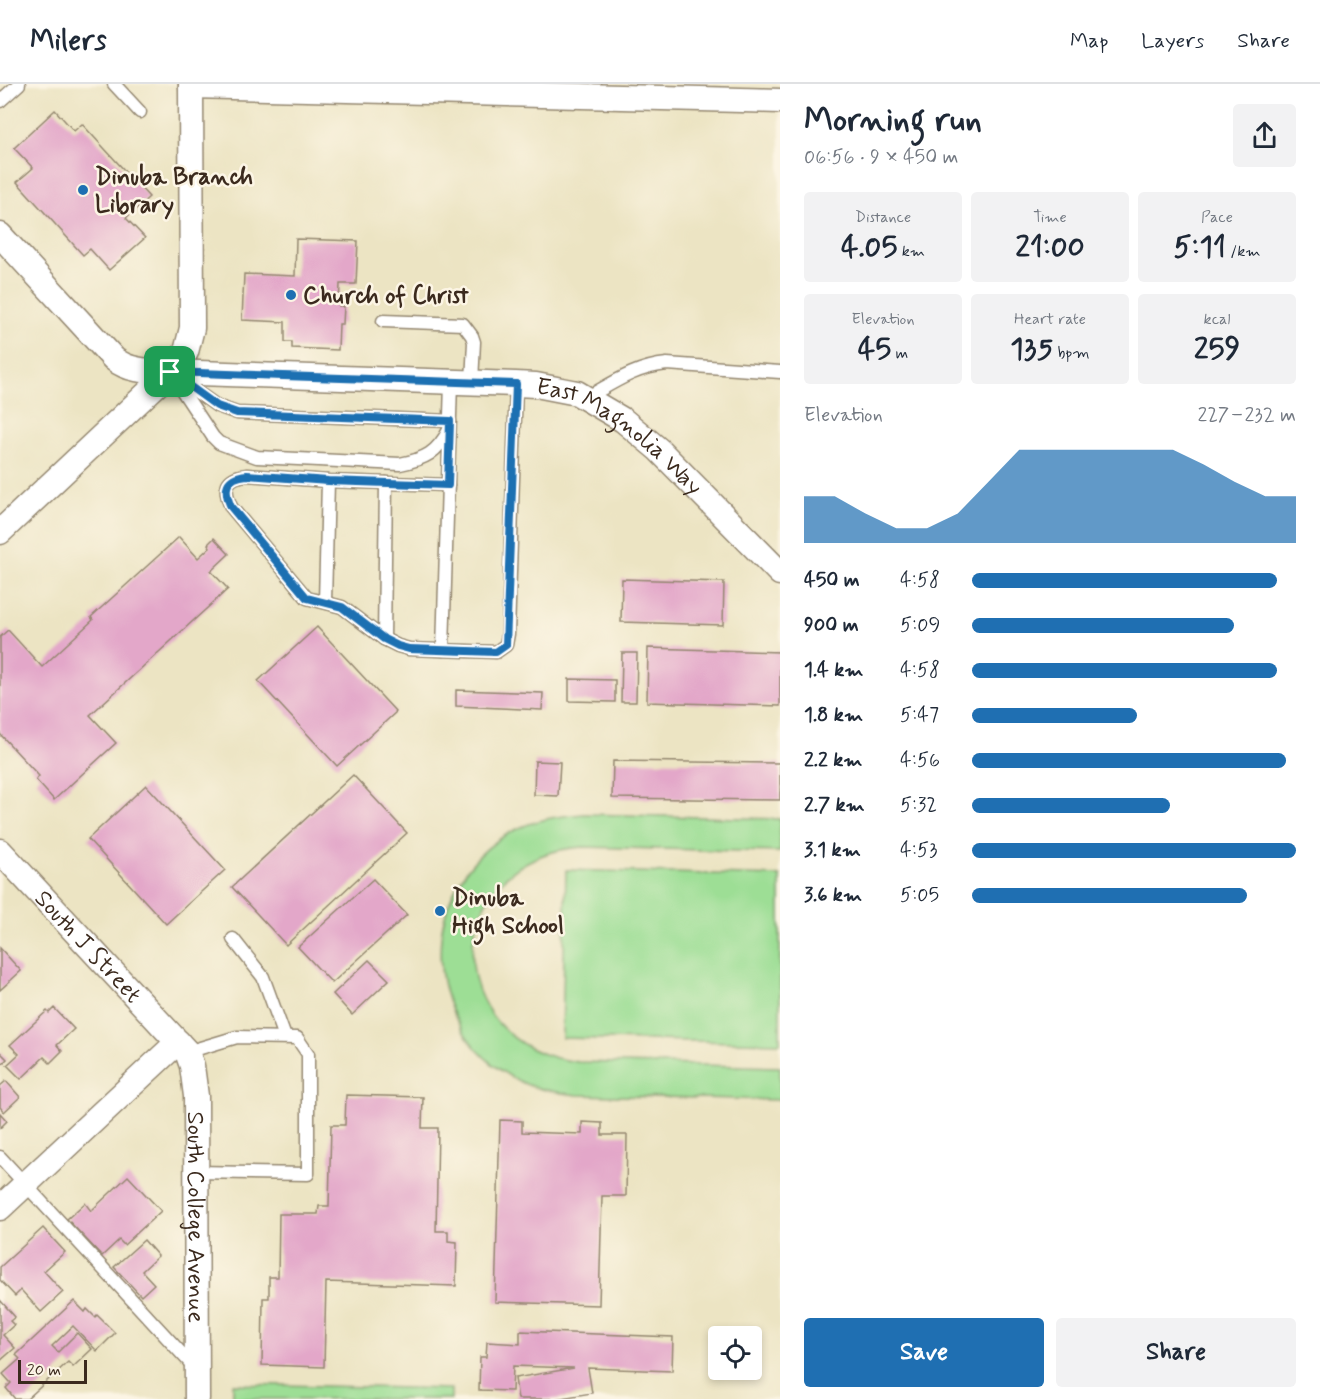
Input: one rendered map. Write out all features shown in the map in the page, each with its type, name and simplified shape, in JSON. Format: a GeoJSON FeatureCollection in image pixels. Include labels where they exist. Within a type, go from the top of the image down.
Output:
{"type":"FeatureCollection","features":[{"type":"Feature","properties":{"kind":"street"},"geometry":{"type":"LineString","coordinates":[[0,532],[170,372],[186,352],[192,328],[191,85],[358,87],[780,101]]}},
{"type":"Feature","properties":{"kind":"street","name":"East Magnolia Way"},"geometry":{"type":"LineString","coordinates":[[0,235],[118,363],[143,371],[536,385],[577,393],[623,420],[659,450],[780,573]]}},
{"type":"Feature","properties":{"kind":"street","name":"South J Street"},"geometry":{"type":"LineString","coordinates":[[0,851],[182,1047]]}},
{"type":"Feature","properties":{"kind":"street"},"geometry":{"type":"LineString","coordinates":[[0,1208],[182,1047]]}},
{"type":"Feature","properties":{"kind":"street","name":"South College Avenue"},"geometry":{"type":"LineString","coordinates":[[182,1047],[192,1066],[196,1088],[197,1399]]}},
{"type":"Feature","properties":{"kind":"lane"},"geometry":{"type":"LineString","coordinates":[[0,101],[19,84]]}},
{"type":"Feature","properties":{"kind":"lane"},"geometry":{"type":"LineString","coordinates":[[114,84],[140,112]]}},
{"type":"Feature","properties":{"kind":"lane"},"geometry":{"type":"LineString","coordinates":[[170,372],[213,437],[219,442],[257,457],[400,464],[420,460],[432,453],[443,442],[450,426],[474,342],[464,324],[383,321]]}},
{"type":"Feature","properties":{"kind":"lane"},"geometry":{"type":"LineString","coordinates":[[585,398],[638,369],[651,366],[667,364],[780,372]]}},
{"type":"Feature","properties":{"kind":"lane"},"geometry":{"type":"LineString","coordinates":[[170,372],[217,406],[237,413],[450,426]]}},
{"type":"Feature","properties":{"kind":"lane"},"geometry":{"type":"LineString","coordinates":[[448,485],[328,481],[247,475],[236,476],[229,483],[225,493],[231,507],[307,598],[342,607],[384,639],[398,646],[409,649],[496,652],[506,645],[516,384]]}},
{"type":"Feature","properties":{"kind":"lane"},"geometry":{"type":"LineString","coordinates":[[443,650],[450,426]]}},
{"type":"Feature","properties":{"kind":"lane"},"geometry":{"type":"LineString","coordinates":[[325,602],[328,481]]}},
{"type":"Feature","properties":{"kind":"lane"},"geometry":{"type":"LineString","coordinates":[[384,639],[386,483]]}},
{"type":"Feature","properties":{"kind":"lane"},"geometry":{"type":"LineString","coordinates":[[233,939],[263,977],[285,1037]]}},
{"type":"Feature","properties":{"kind":"lane"},"geometry":{"type":"LineString","coordinates":[[182,1047],[237,1037],[285,1037],[297,1038],[308,1054],[308,1174],[197,1172]]}},
{"type":"Feature","properties":{"kind":"lane"},"geometry":{"type":"LineString","coordinates":[[0,1157],[197,1371]]}},
{"type":"Feature","properties":{"kind":"green space"},"geometry":{"type":"Polygon","coordinates":[[[584,814],[780,819],[780,852],[583,847],[536,858],[501,882],[480,914],[473,951],[478,989],[498,1023],[531,1048],[578,1062],[780,1067],[780,1100],[577,1095],[546,1090],[528,1085],[492,1064],[465,1035],[448,1000],[441,963],[443,924],[456,888],[479,856],[513,831],[548,819],[584,814]]]}},
{"type":"Feature","properties":{"kind":"green space"},"geometry":{"type":"Polygon","coordinates":[[[566,870],[780,876],[780,1043],[562,1038],[566,870]]]}},
{"type":"Feature","properties":{"kind":"green space"},"geometry":{"type":"Polygon","coordinates":[[[233,1384],[451,1389],[451,1399],[233,1399],[233,1384]]]}},
{"type":"Feature","properties":{"kind":"building","name":"Dinuba Branch Library"},"geometry":{"type":"Polygon","coordinates":[[[55,110],[74,131],[82,124],[149,197],[126,218],[145,238],[109,270],[90,249],[83,255],[17,182],[33,168],[14,148],[55,110]]]}},
{"type":"Feature","properties":{"kind":"building","name":"Church of Christ"},"geometry":{"type":"Polygon","coordinates":[[[296,239],[358,241],[356,284],[340,284],[339,306],[344,306],[343,324],[339,324],[338,350],[292,348],[292,342],[285,342],[285,322],[242,320],[244,274],[295,276],[296,239]]]}},
{"type":"Feature","properties":{"kind":"building"},"geometry":{"type":"Polygon","coordinates":[[[179,537],[198,558],[210,547],[208,544],[214,538],[229,554],[211,571],[228,589],[90,715],[116,743],[54,800],[36,780],[39,776],[0,734],[0,637],[8,630],[42,667],[93,620],[91,617],[179,537]]]}},
{"type":"Feature","properties":{"kind":"building"},"geometry":{"type":"Polygon","coordinates":[[[622,579],[724,582],[723,625],[621,622],[622,579]]]}},
{"type":"Feature","properties":{"kind":"building"},"geometry":{"type":"Polygon","coordinates":[[[317,627],[396,712],[337,766],[258,681],[317,627]]]}},
{"type":"Feature","properties":{"kind":"building"},"geometry":{"type":"Polygon","coordinates":[[[648,648],[780,652],[780,706],[647,702],[648,648]]]}},
{"type":"Feature","properties":{"kind":"building"},"geometry":{"type":"Polygon","coordinates":[[[622,653],[637,653],[636,702],[621,702],[622,653]]]}},
{"type":"Feature","properties":{"kind":"building"},"geometry":{"type":"Polygon","coordinates":[[[569,679],[615,680],[615,702],[569,701],[569,679]]]}},
{"type":"Feature","properties":{"kind":"building"},"geometry":{"type":"Polygon","coordinates":[[[456,690],[543,693],[542,710],[456,706],[456,690]]]}},
{"type":"Feature","properties":{"kind":"building"},"geometry":{"type":"Polygon","coordinates":[[[535,761],[560,762],[558,796],[534,795],[535,761]]]}},
{"type":"Feature","properties":{"kind":"building"},"geometry":{"type":"Polygon","coordinates":[[[613,761],[780,763],[780,800],[612,798],[613,761]]]}},
{"type":"Feature","properties":{"kind":"building"},"geometry":{"type":"Polygon","coordinates":[[[353,775],[407,833],[286,945],[232,887],[353,775]]]}},
{"type":"Feature","properties":{"kind":"building"},"geometry":{"type":"Polygon","coordinates":[[[146,785],[225,870],[166,924],[88,839],[146,785]]]}},
{"type":"Feature","properties":{"kind":"building"},"geometry":{"type":"Polygon","coordinates":[[[373,879],[407,915],[332,983],[298,947],[373,879]]]}},
{"type":"Feature","properties":{"kind":"building"},"geometry":{"type":"Polygon","coordinates":[[[0,948],[21,971],[0,990],[0,948]]]}},
{"type":"Feature","properties":{"kind":"building"},"geometry":{"type":"Polygon","coordinates":[[[369,960],[389,980],[352,1015],[333,994],[369,960]]]}},
{"type":"Feature","properties":{"kind":"building"},"geometry":{"type":"Polygon","coordinates":[[[54,1008],[74,1029],[57,1045],[62,1051],[50,1063],[44,1057],[21,1079],[7,1065],[19,1054],[10,1045],[47,1011],[49,1013],[54,1008]]]}},
{"type":"Feature","properties":{"kind":"building"},"geometry":{"type":"Polygon","coordinates":[[[0,1052],[7,1059],[0,1066],[0,1052]]]}},
{"type":"Feature","properties":{"kind":"building"},"geometry":{"type":"Polygon","coordinates":[[[6,1081],[20,1097],[4,1112],[0,1107],[0,1086],[6,1081]]]}},
{"type":"Feature","properties":{"kind":"building"},"geometry":{"type":"Polygon","coordinates":[[[346,1095],[423,1097],[422,1128],[438,1128],[436,1231],[448,1231],[448,1241],[457,1242],[456,1286],[326,1282],[324,1367],[262,1365],[263,1298],[269,1298],[269,1277],[278,1277],[279,1214],[318,1214],[319,1206],[329,1206],[331,1125],[345,1125],[346,1095]]]}},
{"type":"Feature","properties":{"kind":"building"},"geometry":{"type":"Polygon","coordinates":[[[0,1113],[7,1121],[0,1128],[0,1113]]]}},
{"type":"Feature","properties":{"kind":"building"},"geometry":{"type":"Polygon","coordinates":[[[500,1120],[522,1121],[522,1132],[582,1134],[582,1122],[602,1123],[602,1135],[627,1135],[626,1196],[602,1196],[599,1305],[495,1302],[500,1120]]]}},
{"type":"Feature","properties":{"kind":"building"},"geometry":{"type":"Polygon","coordinates":[[[128,1176],[161,1211],[124,1245],[119,1240],[102,1256],[67,1219],[85,1203],[91,1211],[128,1176]]]}},
{"type":"Feature","properties":{"kind":"building"},"geometry":{"type":"Polygon","coordinates":[[[43,1228],[65,1252],[44,1271],[63,1292],[41,1312],[21,1290],[15,1296],[0,1280],[0,1267],[43,1228]]]}},
{"type":"Feature","properties":{"kind":"building"},"geometry":{"type":"Polygon","coordinates":[[[144,1240],[158,1256],[142,1271],[154,1284],[141,1296],[114,1267],[144,1240]]]}},
{"type":"Feature","properties":{"kind":"building"},"geometry":{"type":"Polygon","coordinates":[[[0,1300],[15,1317],[10,1321],[14,1325],[3,1335],[15,1348],[0,1361],[0,1300]]]}},
{"type":"Feature","properties":{"kind":"building"},"geometry":{"type":"Polygon","coordinates":[[[74,1301],[85,1312],[87,1309],[95,1317],[97,1315],[115,1333],[97,1351],[73,1326],[52,1346],[58,1352],[77,1333],[92,1349],[73,1367],[68,1362],[27,1399],[15,1399],[6,1388],[11,1383],[3,1374],[20,1359],[16,1355],[74,1301]]]}},
{"type":"Feature","properties":{"kind":"building"},"geometry":{"type":"Polygon","coordinates":[[[520,1331],[673,1337],[672,1371],[588,1368],[592,1393],[555,1399],[518,1399],[515,1378],[574,1368],[513,1366],[512,1391],[479,1390],[480,1357],[486,1357],[487,1342],[520,1344],[520,1331]]]}},
{"type":"Feature","properties":{"kind":"place","name":"Dinuba Branch Library"},"geometry":{"type":"Point","coordinates":[83,190]}},
{"type":"Feature","properties":{"kind":"place","name":"Church of Christ"},"geometry":{"type":"Point","coordinates":[291,295]}},
{"type":"Feature","properties":{"kind":"place","name":"Dinuba High School"},"geometry":{"type":"Point","coordinates":[440,911]}},
{"type":"Feature","properties":{"kind":"route"},"geometry":{"type":"LineString","coordinates":[[170,372],[516,384],[506,645],[496,652],[409,649],[384,639],[342,607],[307,598],[231,507],[225,493],[229,483],[236,476],[247,475],[328,481],[448,485],[450,421],[237,413],[217,406],[170,372]]}}]}
